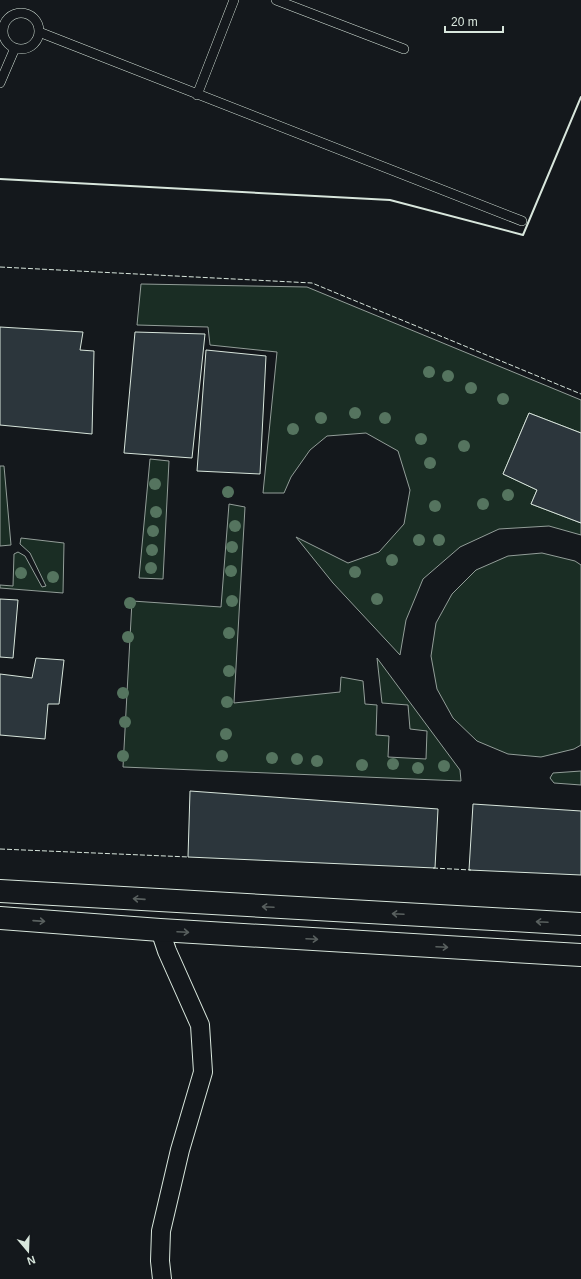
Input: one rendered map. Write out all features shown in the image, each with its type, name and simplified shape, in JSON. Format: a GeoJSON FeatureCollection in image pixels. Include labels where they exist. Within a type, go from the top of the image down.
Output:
{"type":"FeatureCollection","features":[{"type":"Feature","properties":{"kind":"street"},"geometry":{"type":"LineString","coordinates":[[0,891],[581,924]]}},
{"type":"Feature","properties":{"kind":"street"},"geometry":{"type":"LineString","coordinates":[[162,901],[160,930],[167,951],[200,1025],[203,1072],[180,1150],[161,1231],[160,1261],[162,1279]]}},
{"type":"Feature","properties":{"kind":"street"},"geometry":{"type":"LineString","coordinates":[[0,918],[160,930],[581,955]]}},
{"type":"Feature","properties":{"kind":"lane"},"geometry":{"type":"LineString","coordinates":[[197,95],[234,0]]}},
{"type":"Feature","properties":{"kind":"lane"},"geometry":{"type":"LineString","coordinates":[[276,0],[404,49]]}},
{"type":"Feature","properties":{"kind":"lane"},"geometry":{"type":"LineString","coordinates":[[25,13],[36,20],[39,32],[37,39],[33,44],[21,49],[15,48],[2,38],[4,17],[25,13]]}},
{"type":"Feature","properties":{"kind":"lane"},"geometry":{"type":"LineString","coordinates":[[39,32],[522,221]]}},
{"type":"Feature","properties":{"kind":"lane"},"geometry":{"type":"LineString","coordinates":[[0,83],[15,48]]}},
{"type":"Feature","properties":{"kind":"green space"},"geometry":{"type":"Polygon","coordinates":[[[141,284],[307,287],[581,400],[581,433],[529,413],[503,474],[537,490],[531,504],[581,523],[581,535],[549,526],[499,529],[460,547],[423,579],[406,620],[400,655],[333,583],[296,537],[348,563],[379,552],[404,524],[410,490],[398,451],[366,433],[327,436],[310,450],[291,477],[284,493],[263,493],[277,352],[210,345],[208,327],[137,325],[141,284]]]}},
{"type":"Feature","properties":{"kind":"green space"},"geometry":{"type":"Polygon","coordinates":[[[150,459],[169,461],[163,579],[139,578],[150,459]]]}},
{"type":"Feature","properties":{"kind":"green space"},"geometry":{"type":"Polygon","coordinates":[[[0,466],[4,466],[11,545],[0,546],[0,466]]]}},
{"type":"Feature","properties":{"kind":"green space"},"geometry":{"type":"Polygon","coordinates":[[[229,504],[245,507],[234,703],[340,692],[341,677],[363,681],[365,704],[377,705],[376,735],[389,736],[388,757],[426,759],[427,731],[410,729],[408,705],[382,703],[377,658],[460,770],[461,781],[123,767],[132,601],[221,607],[229,504]]]}},
{"type":"Feature","properties":{"kind":"green space"},"geometry":{"type":"Polygon","coordinates":[[[21,538],[64,543],[63,593],[0,588],[0,585],[13,586],[14,554],[18,552],[25,556],[42,587],[46,586],[30,553],[20,544],[21,538]]]}},
{"type":"Feature","properties":{"kind":"green space"},"geometry":{"type":"Polygon","coordinates":[[[542,553],[575,561],[581,565],[581,745],[574,749],[541,757],[508,754],[477,741],[453,718],[437,689],[431,656],[436,623],[452,594],[476,570],[508,556],[542,553]]]}},
{"type":"Feature","properties":{"kind":"green space"},"geometry":{"type":"Polygon","coordinates":[[[581,771],[581,785],[554,783],[550,778],[553,773],[581,771]]]}},
{"type":"Feature","properties":{"kind":"building"},"geometry":{"type":"Polygon","coordinates":[[[0,327],[83,332],[80,350],[94,351],[92,434],[0,425],[0,327]]]}},
{"type":"Feature","properties":{"kind":"building"},"geometry":{"type":"Polygon","coordinates":[[[135,332],[205,334],[192,458],[124,453],[135,332]]]}},
{"type":"Feature","properties":{"kind":"building"},"geometry":{"type":"Polygon","coordinates":[[[206,350],[266,356],[260,474],[197,471],[206,350]]]}},
{"type":"Feature","properties":{"kind":"building"},"geometry":{"type":"Polygon","coordinates":[[[529,413],[581,433],[581,523],[531,504],[537,490],[503,474],[529,413]]]}},
{"type":"Feature","properties":{"kind":"building"},"geometry":{"type":"Polygon","coordinates":[[[0,599],[18,600],[13,658],[0,657],[0,599]]]}},
{"type":"Feature","properties":{"kind":"building"},"geometry":{"type":"Polygon","coordinates":[[[36,658],[64,660],[59,704],[48,704],[45,739],[0,735],[0,674],[32,678],[36,658]]]}},
{"type":"Feature","properties":{"kind":"building"},"geometry":{"type":"Polygon","coordinates":[[[190,791],[438,809],[435,868],[188,857],[190,791]]]}},
{"type":"Feature","properties":{"kind":"building"},"geometry":{"type":"Polygon","coordinates":[[[473,804],[581,811],[581,875],[469,870],[473,804]]]}},
{"type":"Feature","properties":{"kind":"fence"},"geometry":{"type":"LineString","coordinates":[[0,267],[312,283],[581,394]]}},
{"type":"Feature","properties":{"kind":"fence"},"geometry":{"type":"LineString","coordinates":[[0,849],[189,857]]}},
{"type":"Feature","properties":{"kind":"fence"},"geometry":{"type":"LineString","coordinates":[[433,868],[471,870]]}},
{"type":"Feature","properties":{"kind":"wall"},"geometry":{"type":"LineString","coordinates":[[0,179],[390,200],[523,235],[581,97]]}}]}
